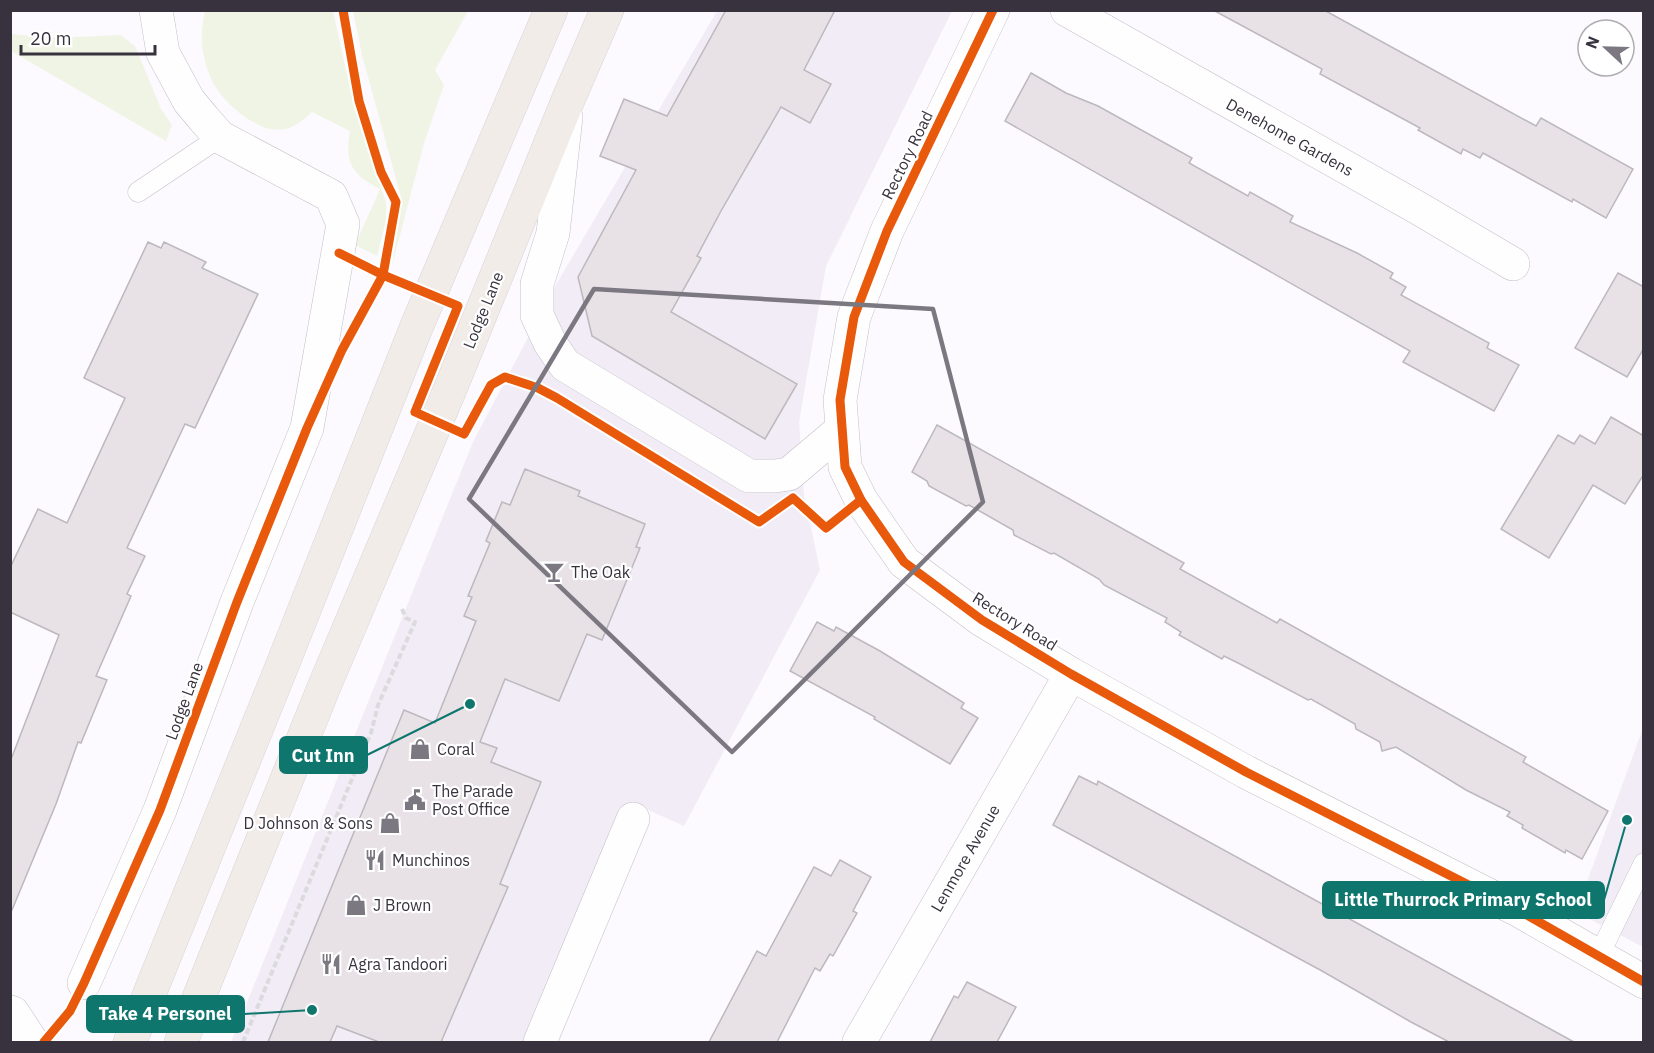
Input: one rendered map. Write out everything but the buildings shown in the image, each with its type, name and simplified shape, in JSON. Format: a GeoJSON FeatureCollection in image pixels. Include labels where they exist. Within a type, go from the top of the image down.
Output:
{"type":"FeatureCollection","features":[{"type":"Feature","properties":{"kind":"main road"},"geometry":{"type":"LineString","coordinates":[[130,1042],[416,328],[551,10]]}},
{"type":"Feature","properties":{"kind":"main road","name":"Lodge Lane"},"geometry":{"type":"LineString","coordinates":[[181,1042],[324,687],[607,10]]}},
{"type":"Feature","properties":{"kind":"street","name":"Lodge Lane"},"geometry":{"type":"LineString","coordinates":[[84,983],[160,810],[237,602],[307,428],[343,224],[331,196],[220,137],[189,101],[175,78],[163,53],[156,10]]}},
{"type":"Feature","properties":{"kind":"street","name":"Rectory Road"},"geometry":{"type":"LineString","coordinates":[[993,10],[887,231],[854,317],[840,400],[845,467],[857,492],[904,562],[982,620],[1071,674],[1246,772],[1507,905],[1644,982]]}},
{"type":"Feature","properties":{"kind":"street","name":"Denehome Gardens"},"geometry":{"type":"LineString","coordinates":[[1066,10],[1513,264]]}},
{"type":"Feature","properties":{"kind":"street"},"geometry":{"type":"LineString","coordinates":[[568,100],[553,234],[537,284],[537,315],[550,343],[565,365],[749,476],[789,474],[841,430]]}},
{"type":"Feature","properties":{"kind":"street","name":"Lenmore Avenue"},"geometry":{"type":"LineString","coordinates":[[859,1042],[1071,674]]}},
{"type":"Feature","properties":{"kind":"street"},"geometry":{"type":"LineString","coordinates":[[540,1042],[633,819]]}},
{"type":"Feature","properties":{"kind":"street"},"geometry":{"type":"LineString","coordinates":[[10,1012],[13,1013],[32,1042]]}},
{"type":"Feature","properties":{"kind":"lane"},"geometry":{"type":"LineString","coordinates":[[138,192],[220,137]]}},
{"type":"Feature","properties":{"kind":"lane"},"geometry":{"type":"LineString","coordinates":[[1599,955],[1644,863]]}},
{"type":"Feature","properties":{"kind":"path"},"geometry":{"type":"LineString","coordinates":[[512,379],[528,384]]}},
{"type":"Feature","properties":{"kind":"path"},"geometry":{"type":"LineString","coordinates":[[243,1042],[371,733],[378,705],[415,621],[406,618],[401,611],[405,601]]}},
{"type":"Feature","properties":{"kind":"highlighted area"},"geometry":{"type":"Polygon","coordinates":[[[594,289],[933,309],[983,502],[732,752],[469,499],[594,289]]]}},
{"type":"Feature","properties":{"kind":"shaded area"},"geometry":{"type":"Polygon","coordinates":[[[717,11],[952,11],[826,266],[799,422],[804,495],[820,570],[684,826],[646,809],[549,1042],[231,1042],[473,442],[554,288],[717,11]]]}},
{"type":"Feature","properties":{"kind":"shaded area"},"geometry":{"type":"Polygon","coordinates":[[[1643,728],[1643,947],[1576,912],[1643,728]]]}},
{"type":"Feature","properties":{"kind":"green space"},"geometry":{"type":"Polygon","coordinates":[[[205,11],[333,11],[350,89],[386,203],[386,220],[377,256],[355,245],[380,189],[370,184],[352,166],[348,151],[350,131],[312,112],[293,126],[275,130],[254,123],[234,108],[218,91],[207,67],[202,39],[205,11]]]}},
{"type":"Feature","properties":{"kind":"green space"},"geometry":{"type":"Polygon","coordinates":[[[353,11],[468,11],[435,70],[444,85],[424,143],[392,266],[402,201],[362,55],[353,11]]]}},
{"type":"Feature","properties":{"kind":"green space"},"geometry":{"type":"Polygon","coordinates":[[[11,34],[55,38],[120,35],[135,46],[161,109],[172,125],[166,141],[11,51],[11,34]]]}},
{"type":"Feature","properties":{"kind":"cycle path"},"geometry":{"type":"LineString","coordinates":[[44,1042],[70,1011],[84,983],[160,810],[237,602],[307,428],[342,350],[383,275],[396,202],[381,172],[359,101],[343,10]]}},
{"type":"Feature","properties":{"kind":"cycle path"},"geometry":{"type":"LineString","coordinates":[[993,10],[887,231],[854,317],[840,400],[845,467],[861,500],[904,562],[982,620],[1071,674],[1246,772],[1518,910],[1644,982]]}},
{"type":"Feature","properties":{"kind":"cycle path"},"geometry":{"type":"LineString","coordinates":[[339,253],[383,275],[458,306],[415,412],[464,434],[491,385],[505,377],[538,388],[557,398],[759,522],[793,498],[826,528],[861,500]]}},
{"type":"Feature","properties":{"kind":"place","name":"The Oak"},"geometry":{"type":"Point","coordinates":[554,572]}},
{"type":"Feature","properties":{"kind":"place","name":"Cut Inn"},"geometry":{"type":"Point","coordinates":[470,704]}},
{"type":"Feature","properties":{"kind":"place","name":"Coral"},"geometry":{"type":"Point","coordinates":[420,749]}},
{"type":"Feature","properties":{"kind":"place","name":"The Parade Post Office"},"geometry":{"type":"Point","coordinates":[415,800]}},
{"type":"Feature","properties":{"kind":"place","name":"Little Thurrock Primary School"},"geometry":{"type":"Point","coordinates":[1627,820]}},
{"type":"Feature","properties":{"kind":"place","name":"D Johnson & Sons"},"geometry":{"type":"Point","coordinates":[390,823]}},
{"type":"Feature","properties":{"kind":"place","name":"Munchinos"},"geometry":{"type":"Point","coordinates":[375,860]}},
{"type":"Feature","properties":{"kind":"place","name":"J Brown"},"geometry":{"type":"Point","coordinates":[356,905]}},
{"type":"Feature","properties":{"kind":"place","name":"Agra Tandoori"},"geometry":{"type":"Point","coordinates":[331,964]}},
{"type":"Feature","properties":{"kind":"place","name":"Take 4 Personel"},"geometry":{"type":"Point","coordinates":[312,1010]}}]}
